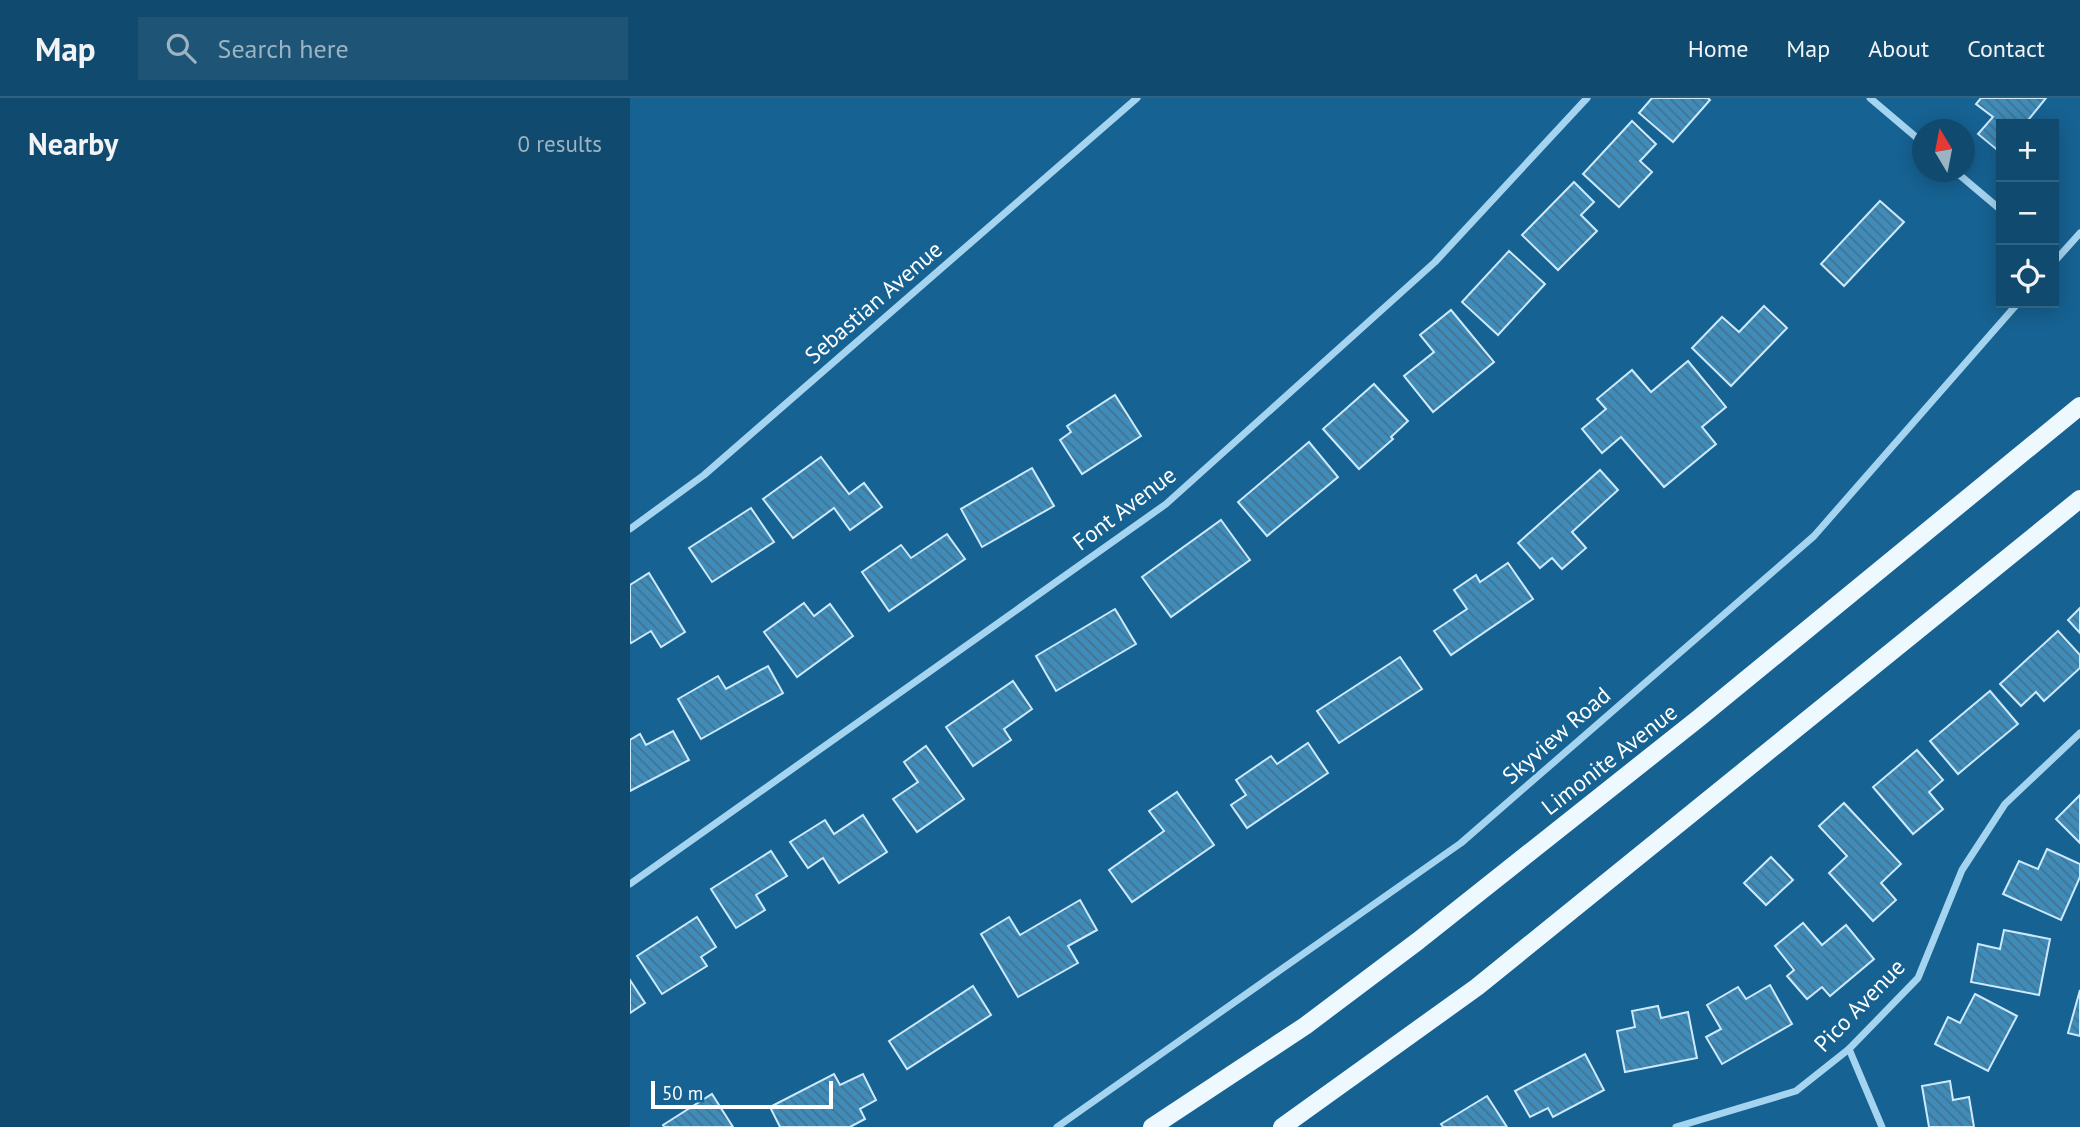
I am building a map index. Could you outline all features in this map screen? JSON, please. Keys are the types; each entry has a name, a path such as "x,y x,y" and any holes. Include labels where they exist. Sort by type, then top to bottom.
{"main road":[{"name":"Limonite Avenue","path":"1152,1127 1305,1026 1418,941 1699,718 2080,406"},
{"path":"1282,1127 1477,987 2080,499"}],"street":[{"name":"Sebastian Avenue","path":"630,529 704,475 1137,98"},
{"name":"Font Avenue","path":"630,884 1166,504 1436,262 1587,98"},
{"path":"1870,98 1912,134"},
{"path":"1968,182 1996,206"},
{"path":"2059,254 2080,233"},
{"name":"Skyview Road","path":"1058,1127 1461,844 1814,536 2014,308"},
{"name":"Pico Avenue","path":"1676,1127 1797,1091 1849,1049 1918,978 1962,870 2005,804 2080,733"},
{"path":"1849,1049 1882,1127"}],"building":[{"path":"1652,98 1710,100 1673,142 1639,113"},
{"path":"1981,98 2046,98 2029,119 1996,119 1996,149 1978,134 1993,117 1976,104"},
{"path":"1632,121 1656,144 1640,161 1652,172 1619,207 1583,174"},
{"path":"1574,182 1594,202 1581,215 1597,231 1558,270 1522,235"},
{"path":"1880,201 1904,222 1844,286 1821,264"},
{"path":"1509,251 1545,284 1498,335 1462,302"},
{"path":"1764,306 1787,328 1731,386 1692,348 1722,317 1739,332"},
{"path":"1451,310 1494,362 1433,412 1404,376 1434,352 1420,335"},
{"path":"1688,361 1726,407 1702,427 1716,444 1664,487 1621,437 1602,453 1582,429 1606,409 1597,399 1632,370 1651,392"},
{"path":"1374,384 1408,421 1391,437 1393,439 1359,469 1323,429"},
{"path":"1115,395 1141,436 1082,474 1060,440 1071,432 1067,426"},
{"path":"1309,442 1338,477 1267,536 1238,502"},
{"path":"821,457 849,494 864,483 882,507 850,530 834,508 793,538 763,499"},
{"path":"1032,468 1054,506 982,547 961,509"},
{"path":"1600,470 1618,490 1572,532 1586,548 1562,569 1552,558 1540,568 1518,543"},
{"path":"751,508 774,542 712,582 689,548"},
{"path":"1221,520 1250,560 1171,617 1142,577"},
{"path":"947,534 965,559 889,611 862,572 901,545 911,558"},
{"path":"1508,563 1533,599 1451,655 1434,631 1467,609 1454,590 1476,575 1480,582"},
{"path":"649,573 685,632 661,647 651,631 631,643 630,641 630,585"},
{"path":"804,603 814,616 830,604 853,636 797,677 764,632"},
{"path":"2080,608 2080,633 2068,620"},
{"path":"1115,609 1136,644 1056,691 1036,656"},
{"path":"2058,631 2080,655 2080,668 2044,701 2036,692 2021,706 2000,684"},
{"path":"1400,657 1422,689 1339,743 1317,711"},
{"path":"768,666 783,693 701,739 678,699 718,676 726,689"},
{"path":"1013,681 1032,709 1004,729 1011,740 973,766 946,727"},
{"path":"1990,691 2018,724 1958,774 1930,741"},
{"path":"673,731 689,760 630,791 630,740 640,734 646,745"},
{"path":"1308,743 1328,773 1247,828 1231,805 1246,795 1236,780 1271,756 1277,764"},
{"path":"926,746 964,799 917,832 893,799 918,782 904,762"},
{"path":"1917,750 1943,780 1929,792 1943,809 1913,834 1873,787"},
{"path":"1177,792 1214,845 1132,902 1109,870 1164,831 1149,811"},
{"path":"2080,795 2080,843 2056,819"},
{"path":"1844,803 1901,864 1881,883 1896,900 1873,921 1829,873 1847,856 1819,826"},
{"path":"863,815 887,852 839,883 823,858 808,868 790,842 825,820 834,834"},
{"path":"2047,849 2080,864 2080,877 2061,920 2003,894 2019,861 2038,869"},
{"path":"771,851 787,876 756,895 765,910 736,928 711,889"},
{"path":"1771,857 1793,880 1766,905 1744,883"},
{"path":"1080,900 1097,930 1068,946 1078,963 1018,997 981,934 1009,917 1020,935"},
{"path":"697,917 716,947 701,957 707,966 662,994 637,956"},
{"path":"1803,923 1822,945 1846,925 1874,959 1830,996 1822,987 1807,999 1787,976 1794,970 1775,946"},
{"path":"2004,930 2050,939 2039,995 1971,982 1978,944 2000,949"},
{"path":"630,980 645,1003 630,1013"},
{"path":"1770,985 1792,1024 1722,1064 1706,1037 1721,1029 1707,1005 1738,987 1746,999"},
{"path":"973,986 991,1015 907,1069 889,1041"},
{"path":"2080,990 2080,1036 2068,1033"},
{"path":"1975,994 2017,1016 1988,1071 1935,1044 1948,1017 1960,1023"},
{"path":"1658,1006 1661,1018 1688,1012 1697,1058 1625,1072 1617,1031 1635,1027 1632,1011"},
{"path":"1585,1054 1604,1090 1553,1117 1548,1108 1530,1117 1515,1091"},
{"path":"834,1074 840,1085 863,1074 876,1100 860,1109 865,1119 850,1127 780,1127 770,1107"},
{"path":"1950,1081 1953,1100 1969,1097 1974,1127 1929,1127 1922,1086"},
{"path":"712,1094 733,1127 664,1127 663,1125"},
{"path":"1487,1096 1507,1127 1443,1127 1441,1124"}]}
